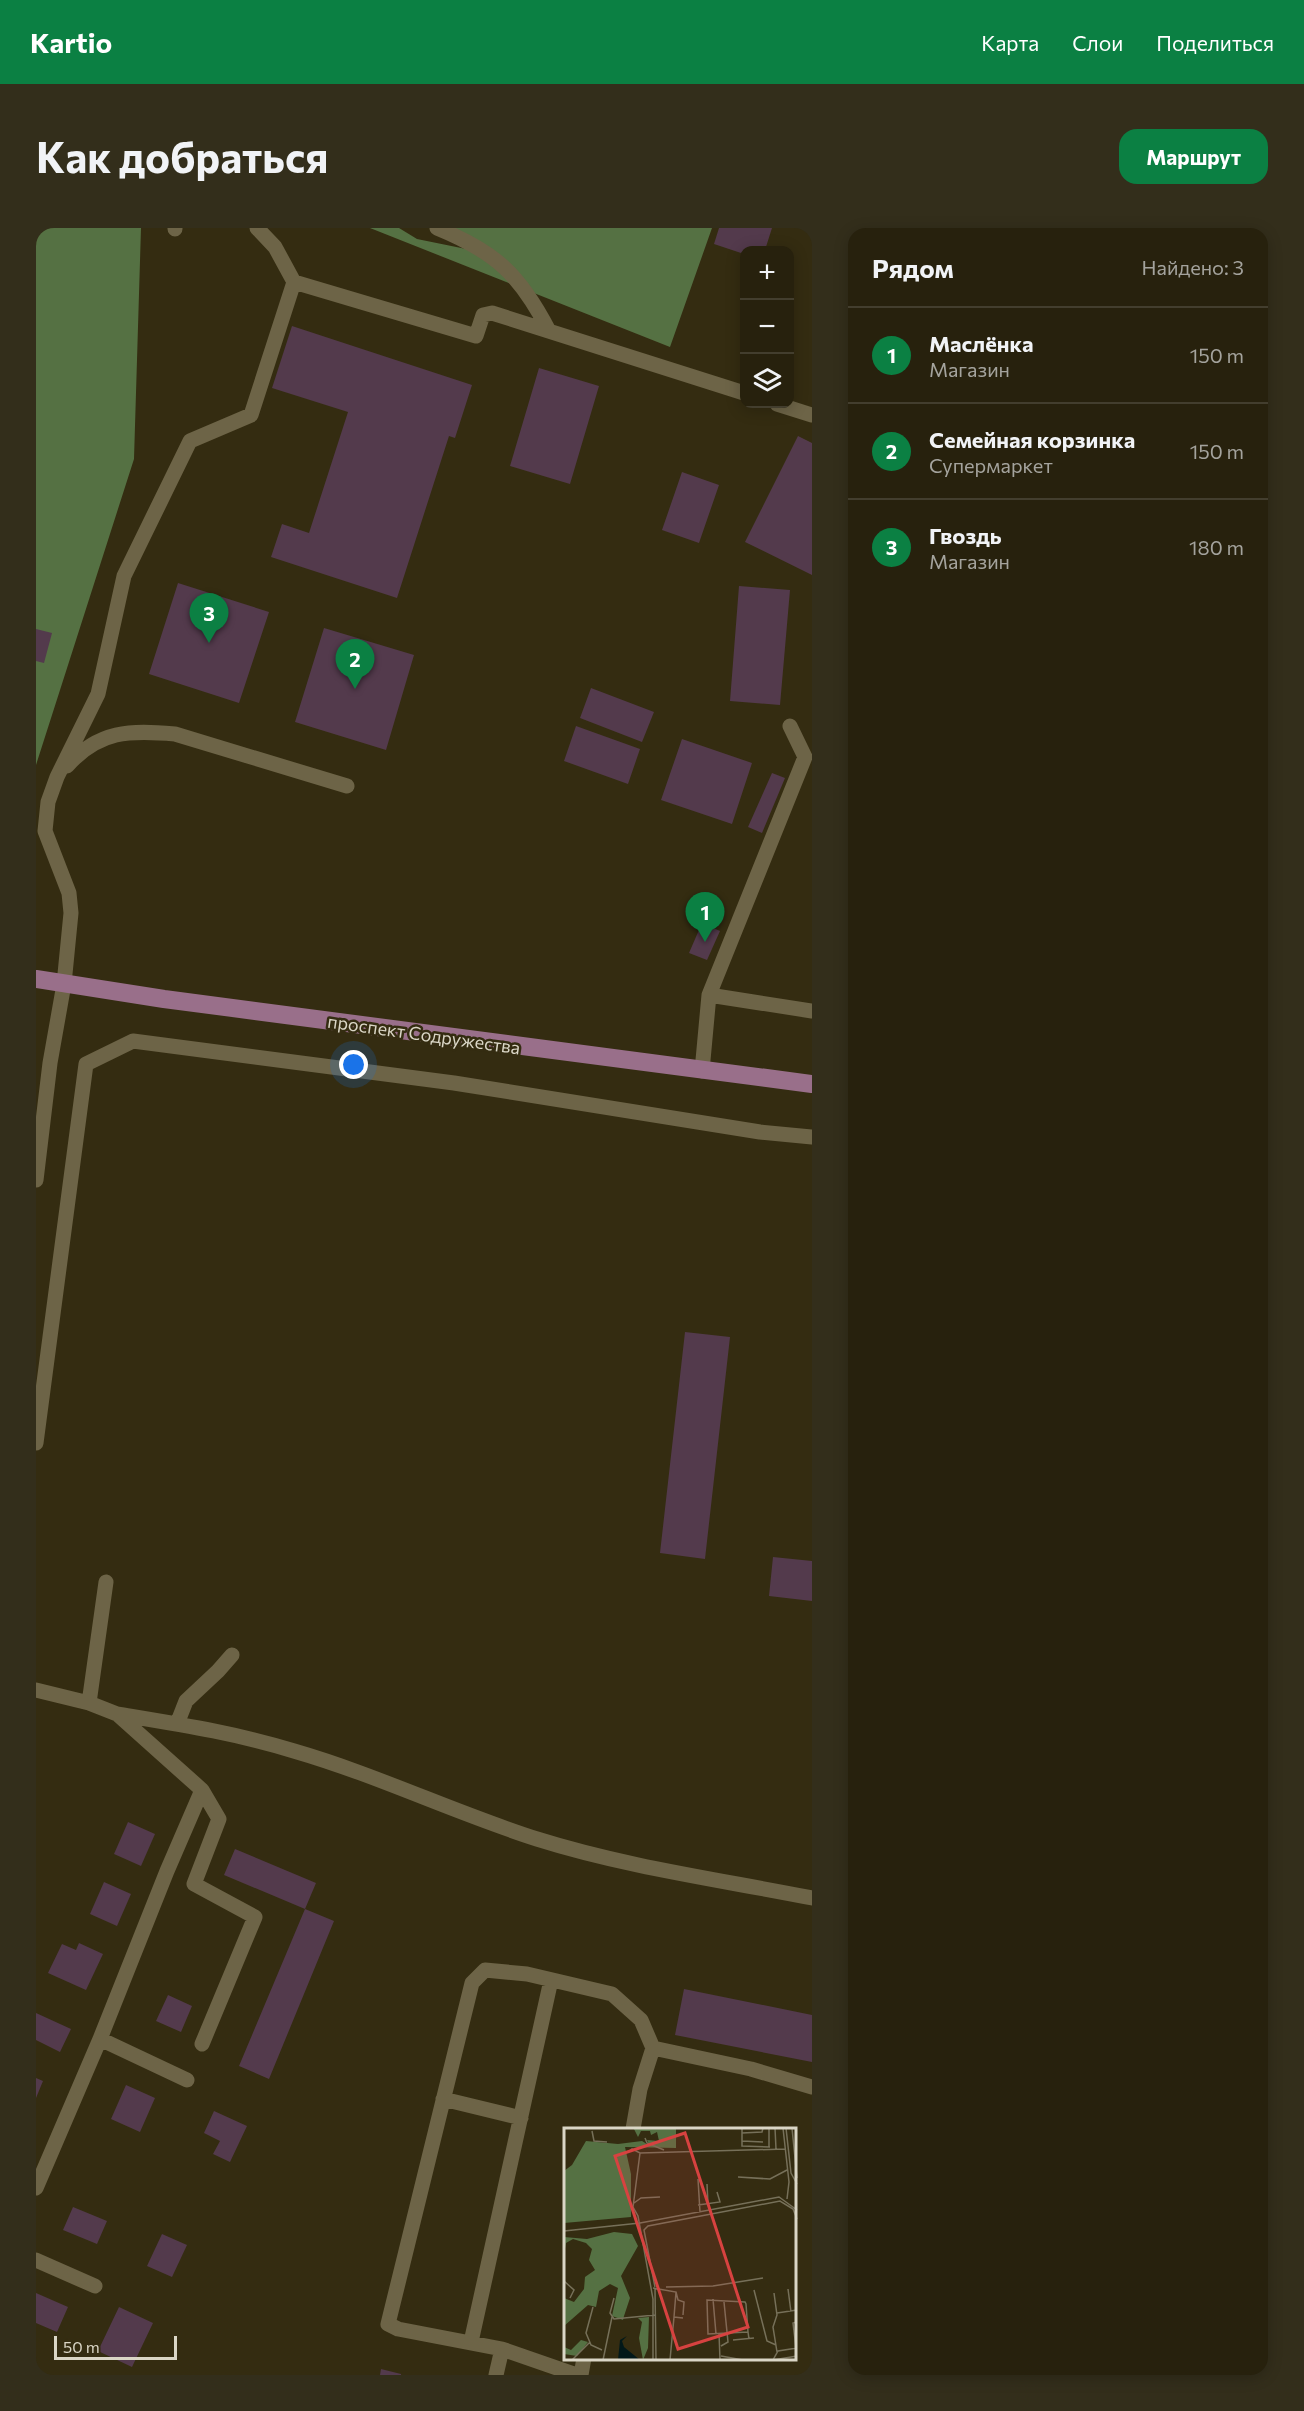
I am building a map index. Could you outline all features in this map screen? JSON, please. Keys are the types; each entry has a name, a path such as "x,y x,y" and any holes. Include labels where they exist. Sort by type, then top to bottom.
{"main road":[{"name":"проспект Содружества","path":"36,979 702,1071 812,1084"}],"street":[{"path":"257,228 275,247 294,282 476,336 483,315 492,313 740,392"},
{"path":"437,228 465,239 488,254 518,279 536,305 549,331"},
{"path":"36,1180 50,1063 64,984 70,902 45,831 48,802 57,777 98,694 124,576 190,441 250,415 294,282"},
{"path":"790,408 812,415"},
{"path":"702,1071 709,995 805,757 790,726"},
{"path":"57,777 78,754 96,741 117,733 154,732 175,734 347,786"},
{"path":"709,995 811,1009"},
{"path":"36,1443 86,1064 133,1041 454,1083 760,1132 812,1137"},
{"path":"89,1703 106,1582"},
{"path":"177,1724 186,1701 232,1655"},
{"path":"36,1690 89,1703 117,1714 234,1734 296,1751 488,1822 560,1845 594,1854 812,1898"},
{"path":"117,1714 202,1790 219,1819 194,1884 255,1917 202,2044"},
{"path":"36,2188 202,1790"},
{"path":"583,2360 579,2375 502,2349 398,2329 388,2324 472,1983 485,1970 527,1974 612,1994 641,2020 653,2048 640,2089 633,2128"},
{"path":"471,2343 551,1980"},
{"path":"100,2039 188,2080"},
{"path":"653,2048 751,2069 812,2087"},
{"path":"443,2099 521,2118"},
{"path":"36,2260 95,2286"},
{"path":"496,2375 502,2349"}],"green space":[{"path":"36,228 141,228 134,459 36,765"},
{"path":"370,228 399,228 417,239 471,250 437,228 712,228 670,347"}],"building":[{"path":"719,228 772,228 766,246 740,246 740,253 714,244"},
{"path":"292,326 472,385 455,438 449,436 397,598 271,557 282,524 309,533 348,412 272,388"},
{"path":"539,368 599,386 570,484 510,466"},
{"path":"798,436 812,443 812,575 745,542"},
{"path":"682,472 719,485 699,543 662,530"},
{"path":"178,583 269,612 239,703 149,674"},
{"path":"739,586 790,590 780,705 730,701"},
{"path":"324,628 414,655 386,750 295,722"},
{"path":"36,629 52,633 44,663 36,661"},
{"path":"591,688 654,712 642,742 580,718"},
{"path":"576,726 640,749 628,784 564,761"},
{"path":"682,739 752,763 732,824 661,800"},
{"path":"772,773 785,778 762,833 748,827"},
{"path":"702,923 720,931 707,960 689,953"},
{"path":"685,1332 730,1337 705,1559 660,1553"},
{"path":"773,1557 812,1561 812,1601 769,1596"},
{"path":"128,1822 155,1834 141,1866 114,1854"},
{"path":"235,1849 316,1883 305,1909 224,1875"},
{"path":"104,1882 131,1894 117,1926 90,1914"},
{"path":"305,1909 334,1921 269,2079 239,2066"},
{"path":"79,1943 103,1954 86,1990 48,1973 62,1944 76,1950"},
{"path":"684,1989 812,2015 812,2062 675,2035"},
{"path":"168,1995 192,2006 181,2032 156,2021"},
{"path":"36,2013 71,2029 60,2052 36,2040"},
{"path":"36,2078 43,2081 36,2098"},
{"path":"126,2085 155,2098 140,2132 111,2119"},
{"path":"214,2111 247,2126 230,2162 213,2154 220,2141 204,2133"},
{"path":"73,2207 107,2221 97,2244 63,2230"},
{"path":"162,2234 187,2245 172,2277 147,2266"},
{"path":"36,2293 68,2307 57,2332 36,2323"},
{"path":"119,2307 153,2323 132,2367 98,2351"},
{"path":"381,2369 401,2374 401,2375 380,2375"}],"place":[{"name":"Гвоздь","path":"209,643"},
{"name":"Семейная корзинка","path":"355,689"},
{"name":"Маслёнка","path":"705,942"}]}
